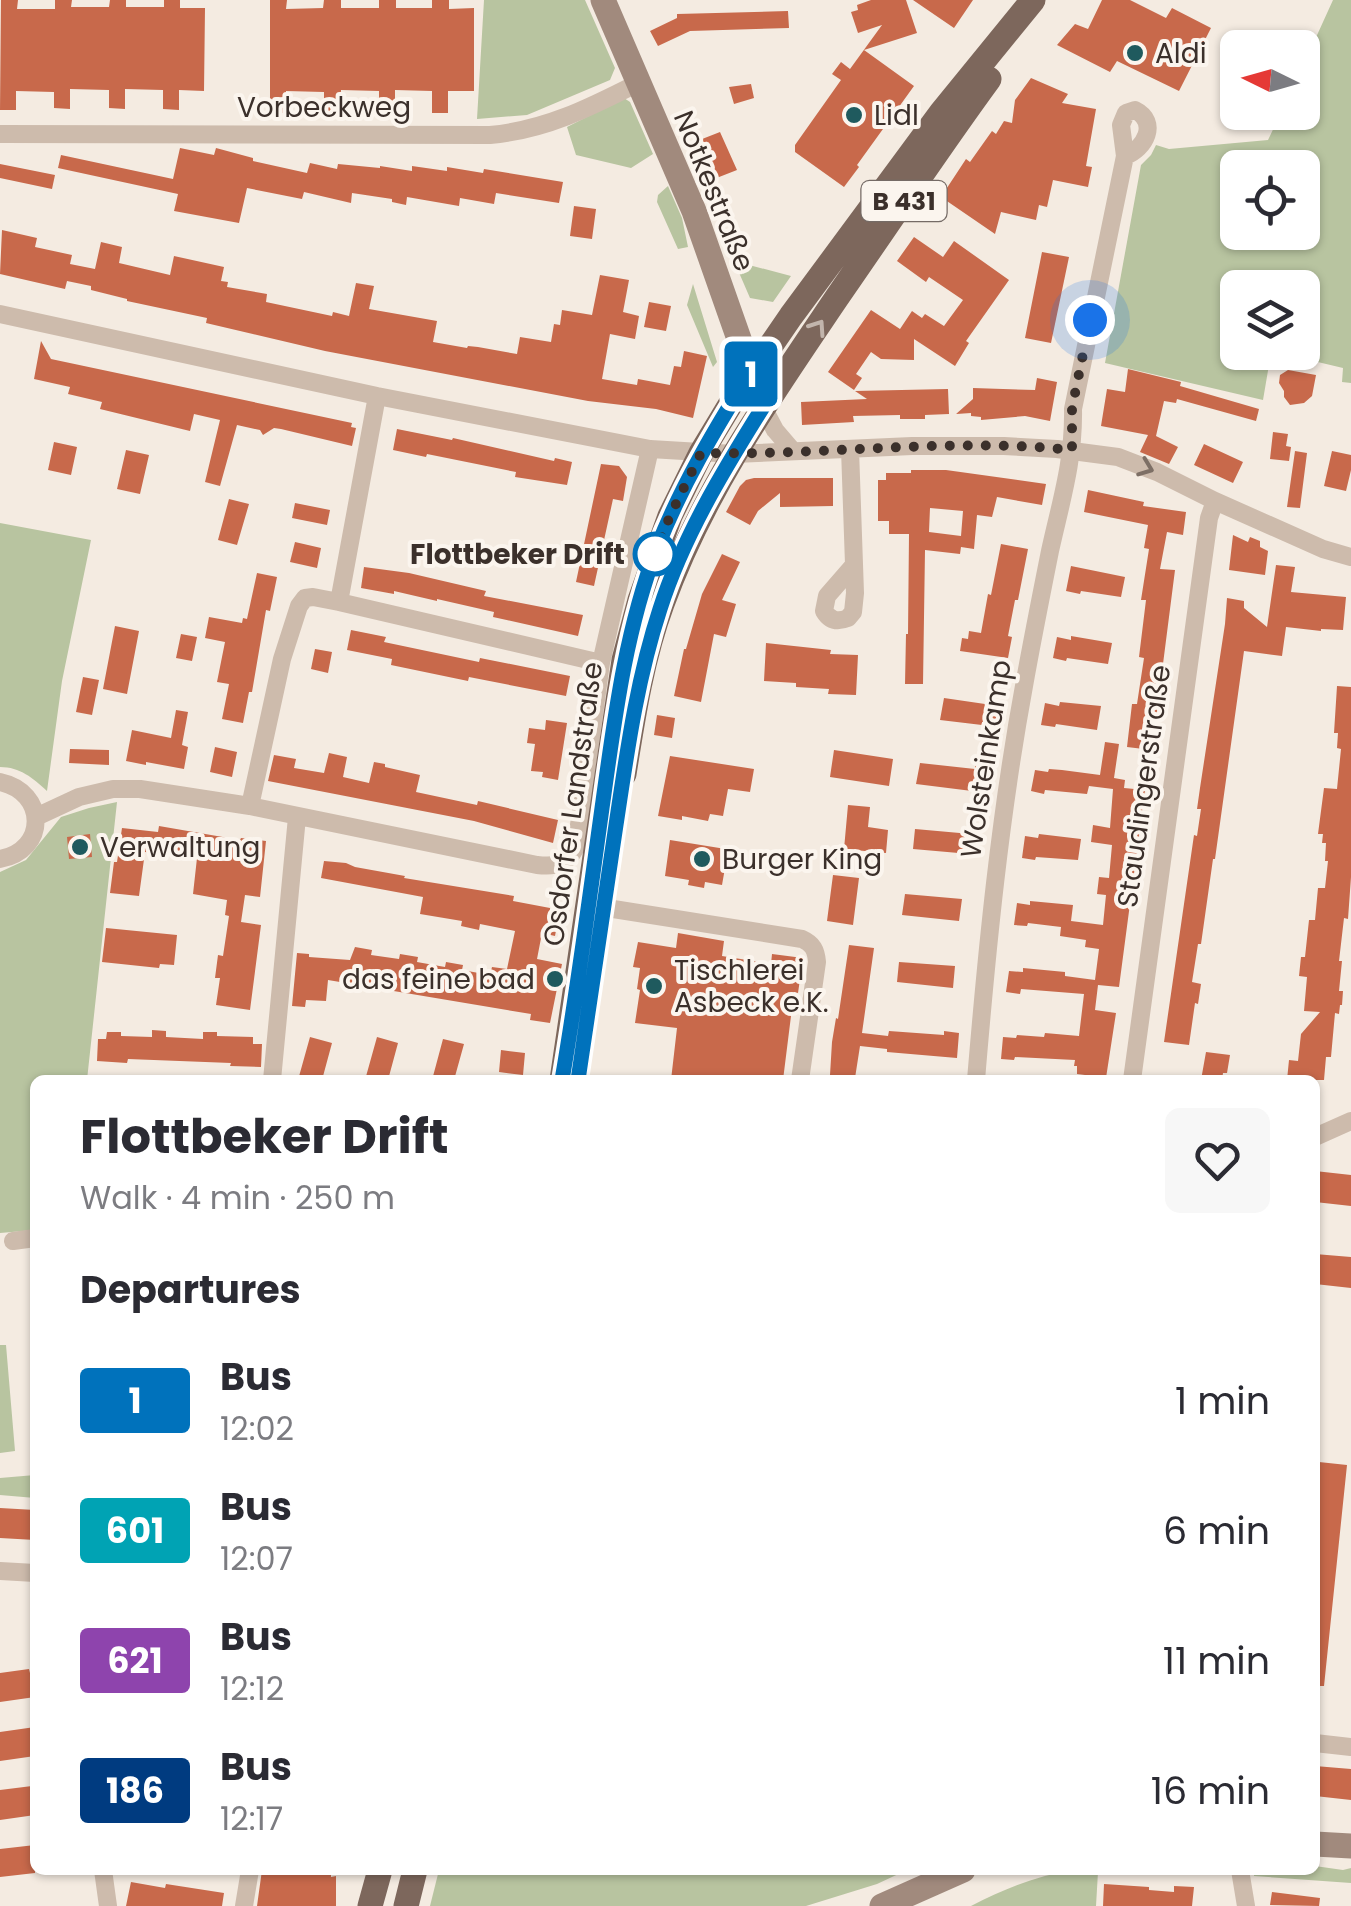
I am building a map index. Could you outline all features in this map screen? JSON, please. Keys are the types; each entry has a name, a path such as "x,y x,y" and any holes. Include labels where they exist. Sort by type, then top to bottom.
{"main road":[{"name":"Osdorfer Landstraße","path":"579,1075 624,660 656,550 701,453 750,373 940,113 1033,0"},
{"name":"Osdorfer Landstraße","path":"563,1075 646,658 660,608 684,549 763,407 967,108 1051,0"},
{"path":"370,1906 379,1875"},
{"path":"406,1906 414,1875"}],"street":[{"name":"Notkestraße","path":"607,1 638,84 694,211 763,407"},
{"name":"Vorbeckweg","path":"0,134 490,135 548,125 638,84"},
{"name":"Wolsteinkamp","path":"976,1075 986,960 1023,690 1070,469 1072,408 1125,156"},
{"path":"0,314 377,396 650,449 734,454 972,446 1072,450 1118,458 1157,472 1323,549 1351,557"},
{"path":"339,602 377,396"},
{"path":"763,407 793,452"},
{"name":"Osdorfer Landstraße","path":"296,816 537,865 563,864 572,856 601,663 650,449"},
{"path":"850,449 854,565"},
{"name":"Staudingerstraße","path":"1133,1075 1209,518 1215,501"},
{"path":"250,806 282,659 304,598 339,602 601,663"},
{"path":"0,782 25,794 36,817 30,841 22,850 0,859"},
{"path":"36,817 79,797 113,789 140,789 296,816 272,1075"},
{"path":"596,906 802,938 811,943 817,962 801,1075"},
{"path":"1320,1136 1351,1121"},
{"path":"12,1241 30,1239"},
{"path":"0,1572 30,1573"},
{"path":"1320,1744 1351,1747"},
{"path":"1320,1844 1351,1846"},
{"path":"104,1875 108,1906"},
{"path":"244,1906 249,1875"},
{"path":"894,1903 953,1875"},
{"path":"1241,1875 1246,1906"}],"green space":[{"path":"484,0 585,0 615,68 610,80 527,115 477,119"},
{"path":"1333,0 1351,0 1351,383 1342,382 1343,368 1320,363 1320,270 1220,270 1220,370 1268,370 1263,400 1105,363 1141,165 1156,145 1169,149 1268,140 1273,130 1320,130 1319,30"},
{"path":"624,98 630,102 653,154 631,168 576,155 567,127"},
{"path":"668,186 682,218 688,247 678,249 657,202 658,195"},
{"path":"734,261 791,276 773,302 750,298"},
{"path":"693,284 717,362 713,367 687,305"},
{"path":"0,523 91,540 62,681 47,791 20,771 0,767"},
{"path":"117,802 88,1075 30,1075 30,1230 0,1233 0,872 26,860 61,817"},
{"path":"0,1345 6,1345 15,1451 0,1453"},
{"path":"30,1475 30,1498 0,1495 0,1478"},
{"path":"1320,1867 1351,1868 1351,1883 1254,1876 1320,1875"},
{"path":"438,1875 896,1875 806,1906 430,1906"},
{"path":"1048,1875 1098,1875 1096,1906 971,1906"}],"building":[{"path":"1,0 18,0 17,9 55,9 55,0 72,0 71,7 109,7 110,0 126,0 126,7 164,7 164,0 180,0 180,8 205,8 204,91 179,90 179,110 163,109 163,90 125,89 125,109 109,108 109,90 70,89 70,109 54,108 54,92 16,91 16,110 0,110"},
{"path":"270,0 287,0 286,9 323,8 324,0 341,0 341,8 379,8 379,0 396,0 396,8 432,8 432,0 449,0 449,9 474,8 474,91 448,91 448,113 432,113 432,91 395,90 395,112 379,112 379,91 341,90 340,112 324,112 324,92 286,91 286,113 270,113"},
{"name":"Lidl","path":"871,0 906,0 917,33 864,50 914,86 844,187 795,152 795,145 841,80 832,74 841,62 850,69 882,25 858,33 851,12"},
{"path":"913,0 973,0 954,28"},
{"name":"Aldi","path":"1102,0 1130,0 1166,18 1172,8 1211,28 1179,91 1117,61 1110,72 1057,45 1075,24 1088,29"},
{"path":"788,11 789,28 690,31 658,46 650,31 677,18 677,14"},
{"path":"1031,78 1068,94 1062,103 1096,109 1086,166 1092,167 1088,187 1053,180 1047,207 1039,205 1036,220 1001,212 995,234 941,197 966,159 970,162 992,131 996,134 1004,121 1012,123 1015,100"},
{"path":"751,84 754,98 734,104 729,87"},
{"path":"720,132 737,170 714,179 697,141"},
{"path":"180,148 214,155 216,148 307,173 310,163 337,169 338,164 412,171 412,166 447,171 447,167 563,182 559,203 496,193 494,204 460,198 459,206 407,197 406,205 352,193 351,203 304,192 302,199 247,188 239,223 174,211 178,194 58,168 61,155 173,179"},
{"path":"0,164 55,175 52,189 0,178"},
{"path":"574,206 596,209 592,239 570,236"},
{"path":"2,230 37,238 35,247 72,255 70,264 95,269 101,242 122,247 119,263 170,275 174,256 224,267 221,281 228,282 227,287 267,294 266,302 332,316 333,312 349,316 356,283 374,286 369,309 437,321 433,342 517,354 520,337 551,342 554,324 560,325 562,310 592,315 600,275 629,280 623,312 639,316 635,339 610,334 602,379 637,385 638,379 670,385 674,366 681,367 684,351 707,356 693,418 588,401 325,351 206,323 207,318 127,301 91,290 91,286 67,281 65,289 0,274"},
{"path":"914,237 943,257 954,241 1009,280 966,341 969,343 955,366 914,339 914,360 881,359 871,352 856,374 862,378 854,390 828,372 871,310 900,329 912,311 944,326 963,300 929,277 926,282 897,261"},
{"path":"1042,252 1069,257 1051,343 1025,338"},
{"path":"649,302 671,306 666,331 644,327"},
{"path":"41,341 51,359 352,423 351,427 356,428 352,446 274,428 263,435 260,430 237,425 220,486 205,482 220,420 194,414 190,431 100,409 102,402 68,394 70,387 34,379"},
{"path":"1128,369 1181,382 1180,386 1259,409 1256,421 1177,399 1176,403 1164,401 1156,436 1178,447 1169,464 1140,452 1148,435 1101,426 1107,389 1125,392"},
{"path":"1288,370 1316,375 1312,396 1304,403 1290,405 1279,383 1280,375"},
{"path":"1037,378 1057,382 1050,421 1025,416 981,420 971,413 956,414 973,399 973,388 1035,390"},
{"path":"948,389 949,414 925,415 925,419 853,416 854,422 802,425 801,402 867,399 855,391"},
{"path":"397,429 572,462 567,485 393,450"},
{"path":"1273,432 1288,434 1289,461 1270,459"},
{"path":"54,442 77,447 71,475 48,470"},
{"path":"1204,444 1243,462 1233,483 1194,465"},
{"path":"126,450 149,455 140,494 117,489"},
{"path":"1295,451 1307,453 1300,508 1287,507"},
{"path":"1332,451 1351,455 1346,491 1324,486"},
{"path":"601,464 619,466 627,477 623,501 613,499 594,586 576,582"},
{"path":"946,470 1046,484 1042,505 997,497 992,517 977,515 974,549 961,547 960,554 925,550 923,684 905,684 909,534 889,534 889,521 878,521 878,480 886,480 886,473","holes":["930,508 963,511 961,536 929,532"]},
{"path":"754,478 833,478 833,506 780,507 780,493 758,511 750,525 726,512 740,486"},
{"path":"1088,490 1144,502 1143,506 1186,512 1183,535 1167,532 1160,569 1175,570 1152,750 1127,747 1132,704 1137,704 1144,658 1139,657 1146,600 1141,600 1149,549 1144,548 1148,525 1084,512"},
{"path":"229,499 249,504 237,545 218,540"},
{"path":"295,503 330,510 327,525 292,518"},
{"path":"1233,535 1248,542 1250,537 1260,541 1260,547 1268,551 1265,575 1229,570"},
{"path":"295,542 321,548 317,568 290,562"},
{"path":"1001,544 1028,549 1008,636 1012,637 1008,658 960,651 962,638 968,639 969,631 981,633"},
{"path":"722,554 740,562 722,600 736,604 726,637 714,634 701,702 674,696 702,594"},
{"path":"1276,565 1295,567 1291,592 1346,597 1343,630 1286,627 1282,656 1244,651 1215,859 1192,982 1201,984 1198,1004 1195,1003 1189,1045 1164,1042 1201,809 1197,809 1227,598 1244,601 1244,608 1267,627"},
{"path":"1071,566 1125,577 1121,597 1066,591"},
{"path":"364,567 409,573 486,591 484,596 583,615 578,636 493,617 494,612 437,599 361,588"},
{"path":"257,573 277,577 270,611 266,610 243,723 222,719 229,684 217,682 225,642 205,638 209,617 242,623 243,618 247,619"},
{"path":"115,626 139,631 127,694 103,689"},
{"path":"351,630 386,637 384,642 479,662 480,658 570,676 566,696 391,665 392,659 347,650"},
{"path":"181,634 197,637 192,661 176,658"},
{"path":"1071,636 1112,643 1108,664 1053,658 1057,637 1071,640"},
{"path":"766,643 858,655 856,695 828,694 829,689 764,681"},
{"path":"315,649 332,652 328,673 311,669"},
{"path":"83,677 99,680 92,715 76,712"},
{"path":"1337,686 1351,687 1351,877 1339,961 1342,1005 1339,1014 1335,1013 1331,1057 1326,1057 1324,1080 1320,1080 1320,1075 1288,1075 1289,1060 1298,1061 1301,1034 1320,1012 1304,1011 1307,977 1299,976 1309,920 1315,920 1318,888 1325,888 1326,843 1322,843 1323,834 1318,834 1324,788 1337,789 1341,749 1337,748 1338,733 1334,733"},
{"path":"944,698 1000,703 997,724 940,720"},
{"path":"1060,702 1101,706 1097,730 1041,725 1045,703 1059,706"},
{"path":"176,710 188,712 182,745 188,747 184,769 126,761 132,730 171,738"},
{"path":"657,715 675,718 672,738 654,735"},
{"path":"546,720 567,723 558,780 531,771 535,744 527,743 529,728 545,730"},
{"path":"1105,742 1119,744 1114,778 1125,780 1124,788 1145,790 1119,987 1098,985 1095,1010 1116,1013 1106,1075 1077,1074 1075,1060 1001,1059 1003,1037 1044,1037 1045,1033 1079,1036 1084,994 1021,989 1020,994 1006,992 1009,971 1023,972 1023,968 1095,980 1099,949 1085,947 1086,940 1060,936 1061,927 1014,925 1017,903 1030,905 1030,901 1073,905 1071,921 1103,925 1106,895 1097,894 1099,877 1109,878 1112,845 1091,842 1093,825 1110,828 1113,789 1089,786 1087,794 1031,791 1035,770 1100,775"},
{"path":"215,747 237,752 232,777 210,772"},
{"path":"70,749 109,750 109,765 69,763"},
{"path":"834,750 893,759 889,786 830,777"},
{"path":"329,753 347,757 343,777 369,783 374,762 385,764 420,775 416,792 477,805 478,801 558,820 553,843 474,821 268,781 274,755 296,759 294,768 324,773"},
{"path":"670,756 754,769 750,792 728,789 723,816 710,814 708,821 658,816"},
{"path":"920,763 990,769 987,789 972,787 972,791 916,784"},
{"path":"848,805 870,807 868,827 888,830 886,853 844,849"},
{"path":"159,826 266,841 260,897 245,895 241,922 261,925 250,1010 216,1005 220,978 215,978 218,955 223,956 229,916 225,915 227,900 193,894 197,858 145,852 139,896 110,893 122,828 158,832"},
{"path":"915,829 971,834 970,854 913,849"},
{"name":"Verwaltung","path":"90,834 92,857 69,859 67,837"},
{"path":"1039,834 1081,839 1078,860 1022,858 1025,836 1038,838"},
{"name":"Burger King","path":"670,840 738,851 735,870 725,868 722,885 705,882 704,888 688,885 689,880 665,876"},
{"path":"324,861 514,896 513,901 550,908 550,912 559,914 555,936 542,933 537,959 562,964 550,1023 530,1020 531,1014 328,980 326,1001 306,1000 305,1007 292,1006 297,953 350,960 355,947 372,950 371,955 418,957 417,962 445,967 446,962 463,965 462,970 490,975 492,967 507,969 515,931 480,924 479,930 461,926 462,921 420,914 423,897 321,878"},
{"path":"833,875 859,878 853,925 827,921"},
{"path":"905,894 962,899 959,921 902,915"},
{"path":"106,928 177,935 174,965 160,964 159,968 102,962"},
{"path":"678,933 724,941 722,956 771,964 772,954 803,958 798,993 794,992 784,1075 672,1075 677,1028 635,1023 640,968 633,967 638,942 676,948"},
{"path":"849,945 874,948 862,1033 959,1033 957,1058 860,1046 855,1075 830,1075"},
{"path":"899,962 955,966 953,988 897,982"},
{"path":"152,1030 166,1031 166,1037 203,1039 203,1032 217,1032 217,1036 253,1037 253,1044 262,1044 261,1067 128,1059 127,1063 97,1061 98,1039 106,1039 107,1032 152,1037"},
{"path":"310,1037 332,1043 323,1075 299,1075"},
{"path":"377,1037 398,1043 389,1075 366,1075"},
{"path":"443,1039 464,1044 455,1075 433,1075"},
{"path":"501,1050 525,1053 523,1075 499,1072"},
{"path":"1206,1052 1230,1055 1227,1073 1202,1075"},
{"path":"1320,1172 1351,1175 1351,1206 1320,1203"},
{"path":"1320,1254 1351,1257 1351,1288 1320,1285"},
{"path":"1320,1462 1347,1465 1324,1686 1320,1686"},
{"path":"0,1508 30,1510 30,1540 0,1538"},
{"path":"29,1669 30,1698 0,1702 0,1673"},
{"path":"30,1728 30,1757 0,1761 0,1732"},
{"path":"1320,1766 1351,1769 1351,1800 1320,1797"},
{"path":"30,1786 30,1816 0,1820 0,1790"},
{"path":"30,1846 30,1874 0,1877 0,1849"},
{"path":"261,1875 336,1876 336,1906 257,1906"},
{"path":"131,1882 224,1893 222,1906 126,1906"},
{"path":"1104,1884 1174,1892 1174,1886 1194,1887 1192,1906 1103,1906"},
{"path":"1272,1892 1320,1898 1319,1906 1270,1905"}],"bus line":[{"name":"1","path":"563,1075 624,660 640,600 656,550 685,484 750,373 763,407 707,501 684,549 660,608 646,658 630,730 579,1075"}],"place":[{"name":"Aldi","path":"1135,53"},
{"name":"Lidl","path":"854,115"},
{"name":"Flottbeker Drift","path":"655,554"},
{"name":"Verwaltung","path":"80,847"},
{"name":"Burger King","path":"702,859"},
{"name":"das feine bad","path":"555,979"},
{"name":"Tischlerei Asbeck e.K.","path":"654,986"}],"route":[{"path":"655,554 701,453 912,446 1072,450 1072,408 1090,320"}]}
